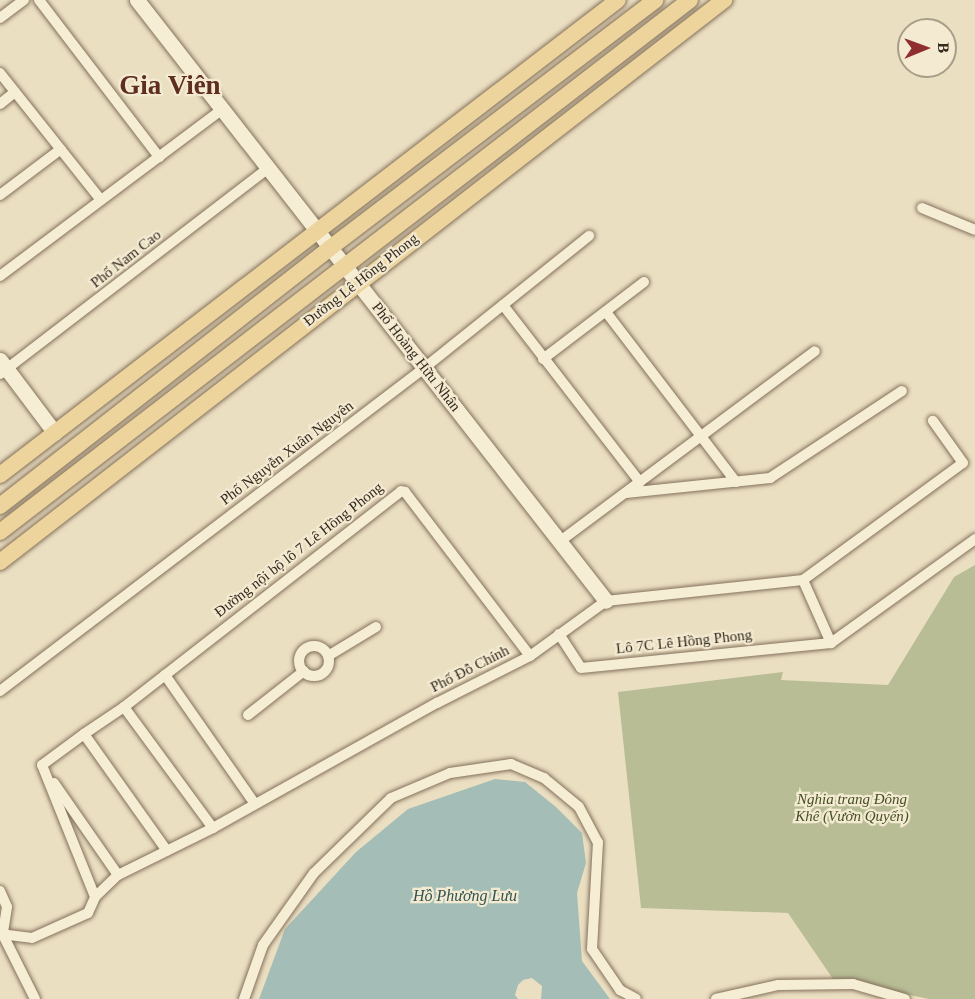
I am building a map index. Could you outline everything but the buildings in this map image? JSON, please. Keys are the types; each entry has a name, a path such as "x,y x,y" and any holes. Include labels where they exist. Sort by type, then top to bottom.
{"main road":[{"path":"0,475 618,0"},
{"path":"0,506 330,248 655,0"},
{"name":"Đường Lê Hồng Phong","path":"0,532 690,0"},
{"name":"Đường Lê Hồng Phong","path":"0,562 724,0"}],"street":[{"path":"0,18 24,0"},
{"path":"39,0 159,157"},
{"name":"Phố Hoàng Hữu Nhân","path":"137,0 224,108 316,231 358,282 423,369 495,456 606,601"},
{"path":"0,73 101,200"},
{"path":"0,104 15,92"},
{"path":"0,276 224,108"},
{"path":"0,195 61,149"},
{"name":"Phố Nam Cao","path":"2,368 270,167"},
{"path":"922,208 975,230"},
{"name":"Phố Nguyễn Xuân Nguyên","path":"0,691 423,369 589,236"},
{"path":"543,359 644,282"},
{"path":"503,305 640,482"},
{"path":"606,312 736,482"},
{"path":"559,542 815,351"},
{"path":"2,368 55,432"},
{"path":"626,493 770,478 902,391"},
{"path":"933,421 963,462 803,580 831,643 975,538"},
{"name":"Đường nội bộ lô 7 Lê Hồng Phong","path":"42,765 124,707 401,491 405,492 530,656"},
{"name":"Phố Đỗ Chính","path":"1,932 32,938 88,913 95,897 118,875 213,828 436,703 530,656 606,601 803,580"},
{"path":"328,656 376,627"},
{"name":"Lô 7C Lê Hồng Phong","path":"559,634 581,668 831,643"},
{"path":"309,647 322,648 328,656 328,665 322,673 313,675 304,671 300,658 309,647"},
{"path":"248,715 304,671"},
{"path":"165,675 255,804"},
{"path":"124,707 213,828"},
{"path":"84,734 167,851"},
{"path":"42,765 118,875"},
{"path":"42,765 95,897"},
{"path":"244,999 262,945 314,873 391,798 450,773 511,765 544,778 579,807 598,842 592,949 620,990 636,999"},
{"path":"0,891 7,907 1,932 35,999"},
{"path":"716,999 778,985 853,984 905,999"}],"green space":[{"name":"Nghia trang Đông Khê (Vườn Quyến)","path":"975,565 975,999 929,999 833,979 788,913 641,908 618,692 783,672 781,680 888,685 954,577"}],"water":[{"name":"Hồ Phương Lưu","path":"495,779 525,782 556,807 582,833 586,863 577,893 582,961 610,999 541,999 542,986 532,978 523,980 518,985 515,995 518,999 259,999 285,929 356,852 408,809"}],"district":[{"name":"Gia Viên","path":"170,86"}]}
